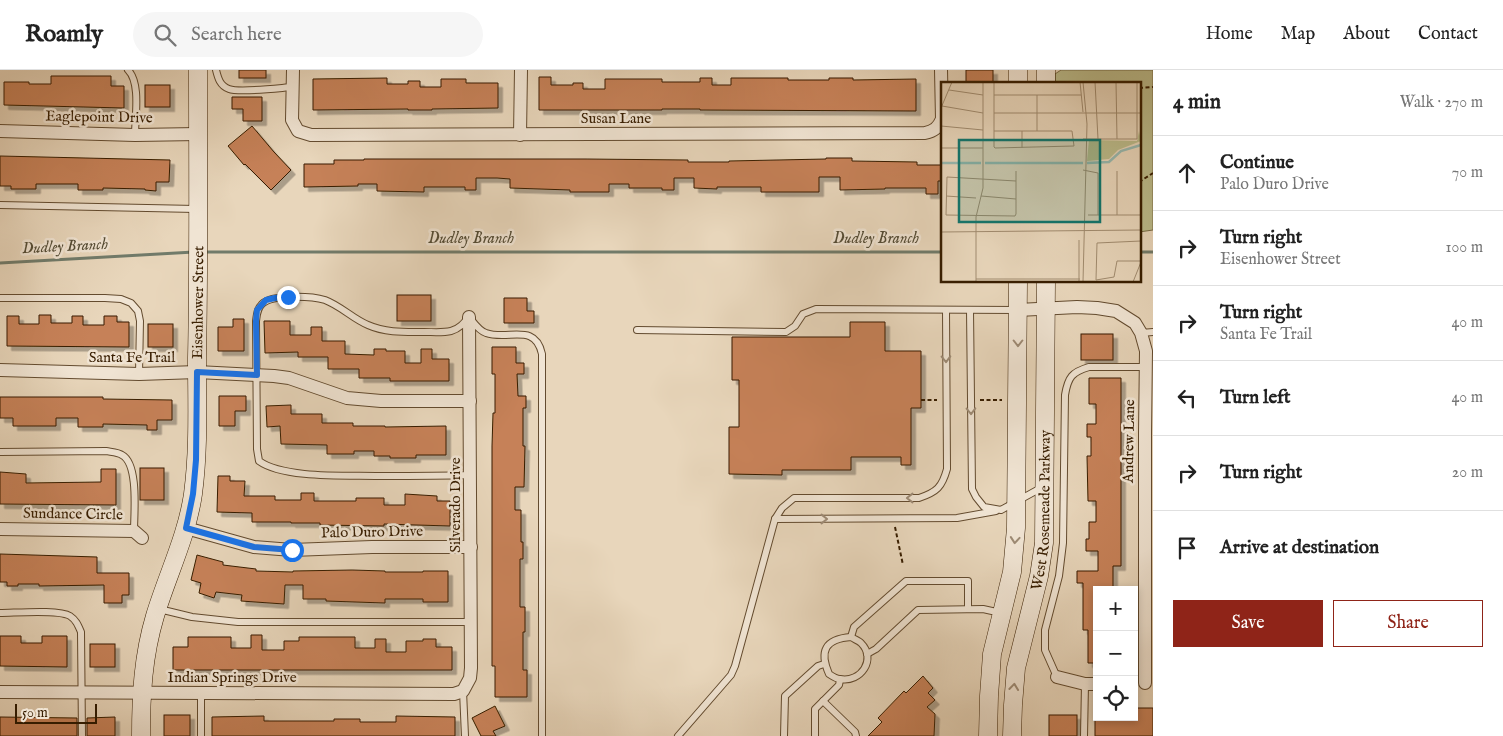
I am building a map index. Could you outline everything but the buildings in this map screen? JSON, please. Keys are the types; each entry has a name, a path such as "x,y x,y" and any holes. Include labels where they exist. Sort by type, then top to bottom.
{"main road":[{"name":"Eisenhower Street","path":"141,736 141,693 146,650 158,608 186,528 193,494 196,460 199,290 198,70"},
{"name":"West Rosemeade Parkway","path":"1012,736 1016,668 1039,576 1044,544 1046,294"},
{"name":"West Rosemeade Parkway","path":"988,736 992,654 1012,572 1016,528 1009,506 1018,295"}],"street":[{"name":"Susan Lane","path":"293,70 292,120 298,131 311,134 925,133 934,130 941,121"},
{"path":"520,135 521,70"},
{"name":"Eaglepoint Drive","path":"0,131 198,134"},
{"name":"Andrew Lane","path":"1018,295 1046,294 1097,308 1116,310 1147,332 1144,683"},
{"name":"Silverado Drive","path":"463,691 470,678 471,668 469,317"},
{"name":"Santa Fe Trail","path":"0,370 139,374 197,372 257,375 289,378 347,398 381,401 470,401"},
{"name":"Palo Duro Drive","path":"186,528 254,547 292,550 372,547 471,547"},
{"name":"Sundance Circle","path":"0,529 138,535"},
{"path":"1057,677 1091,684"},
{"name":"Indian Springs Drive","path":"0,692 454,694 463,691"}],"lane":[{"path":"128,70 133,74 136,85 135,134"},
{"path":"216,70 222,85 229,89 292,87"},
{"path":"0,205 198,215"},
{"path":"637,330 786,332 795,326 803,314 816,309 970,310 1018,295"},
{"path":"471,475 307,474 265,466 259,461 257,449 256,321 257,310 261,304 271,298 307,297 324,300 366,324 389,331 452,331 460,327 469,317 486,333 494,335 525,335 534,338 538,342 542,354 542,736"},
{"path":"0,298 105,298 131,303 138,311 140,321 139,374"},
{"path":"678,736 731,675 775,519 782,508 794,498 919,498 933,493 943,482 947,469 946,310"},
{"path":"970,310 972,489 984,507 1009,506"},
{"path":"1057,677 1045,650 1045,630 1059,576 1063,543 1065,395 1067,384 1071,375 1089,367 1146,367"},
{"path":"0,452 106,451 122,455 130,463 134,475 138,535"},
{"path":"775,519 957,518 1009,506 1044,487"},
{"path":"851,637 854,627 906,581 968,581 968,609"},
{"path":"158,608 192,617 238,622 471,622"},
{"path":"867,654 876,649 918,610 983,609 1002,614"},
{"path":"0,612 58,613 68,615 76,620 81,632 82,736"},
{"path":"851,637 861,643 867,654 866,665 861,674 852,679 840,680 829,674 824,664 824,652 830,642 839,638 851,637"},
{"path":"784,736 785,696 818,666 824,664"},
{"path":"814,736 815,709 838,685 840,680"},
{"path":"1084,736 1091,684"},
{"path":"463,691 465,736"},
{"path":"200,693 201,736"},
{"path":"823,701 855,732 856,736"}],"path":[{"path":"1140,88 1153,87"},
{"path":"1140,181 1153,173"}],"green space":[{"path":"1061,70 1153,70 1153,230 1140,232 1140,82 1055,82 1055,74"}],"waterway":[{"name":"Dudley Branch","path":"0,263 194,252"},
{"name":"Dudley Branch","path":"205,252 941,252"},
{"name":"Dudley Branch","path":"1140,252 1153,252"}],"route":[{"path":"288,297 266,300 257,310 257,375 197,372 196,460 193,494 186,528 254,547 292,550"}]}
